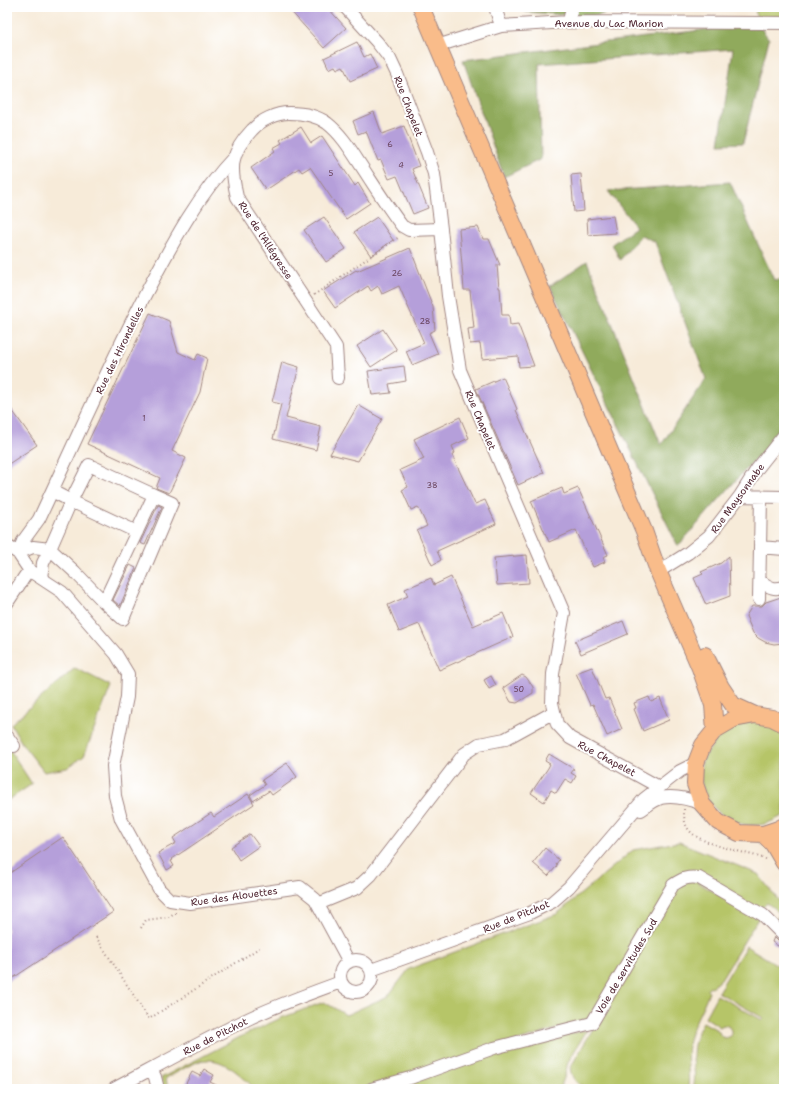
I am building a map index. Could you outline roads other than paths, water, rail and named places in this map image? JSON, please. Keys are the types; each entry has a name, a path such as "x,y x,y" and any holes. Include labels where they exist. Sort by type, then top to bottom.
{"main road":[{"path":"421,7 644,531 658,571 700,668 713,705 715,730"},
{"path":"644,531 664,568 680,605 721,687 733,706 755,715 781,719"},
{"path":"755,715 734,719 715,730 703,745 696,762 695,784 702,804 718,822 740,833 764,834 784,826"},
{"path":"764,834 773,844 778,865"}],"street":[{"name":"Rue Chapelet","path":"345,7 390,59 427,152 434,174 448,296 460,370 564,613 553,674 552,702 557,724 570,738 589,750 659,787"},
{"path":"495,7 501,26"},
{"path":"569,22 572,7"},
{"name":"Avenue du Lac Marion","path":"437,46 501,26 569,22 784,23"},
{"name":"Rue de l'Allégresse","path":"338,378 336,347 237,197 232,170 234,156 241,142 254,128 281,113 298,113 312,116 326,122 347,145 402,226 409,230 441,229"},
{"name":"Rue des Hirondelles","path":"18,553 23,541 39,519 129,326 174,240 203,195 234,156"},
{"name":"Rue Maysonnabe","path":"664,568 699,546 709,536 740,496 757,469 784,435"},
{"path":"7,546 18,553 33,547 50,549 123,619 172,503 89,465 71,501 50,549 43,563 42,578"},
{"path":"52,491 137,532"},
{"path":"104,602 154,495"},
{"path":"740,496 784,497"},
{"path":"759,599 762,497"},
{"path":"760,547 784,549"},
{"name":"Rue des Alouettes","path":"18,553 30,571 62,592 116,654 128,674 127,697 113,766 115,796 121,819 159,889 170,900 190,903 300,887 315,899 318,904"},
{"path":"7,603 24,576 30,571"},
{"path":"760,581 772,588 780,588"},
{"path":"349,962 318,904 357,888 371,875 464,754 479,744 505,739 554,712"},
{"path":"630,817 644,799 696,762"},
{"path":"630,817 659,798 686,798 702,804"},
{"name":"Rue de Pitchot","path":"371,970 530,913 552,902 569,887 630,817"},
{"name":"Voie de servitudes Sud","path":"371,1089 410,1078 494,1048 592,1023 673,886 681,880 691,876 699,878 763,915 784,936"},
{"path":"359,960 364,962 371,970 372,980 362,991 352,992 348,990 341,982 340,973 349,962 359,960"},
{"name":"Rue de Pitchot","path":"114,1089 250,1018 341,982"},
{"path":"151,1069 158,1089"}]}
